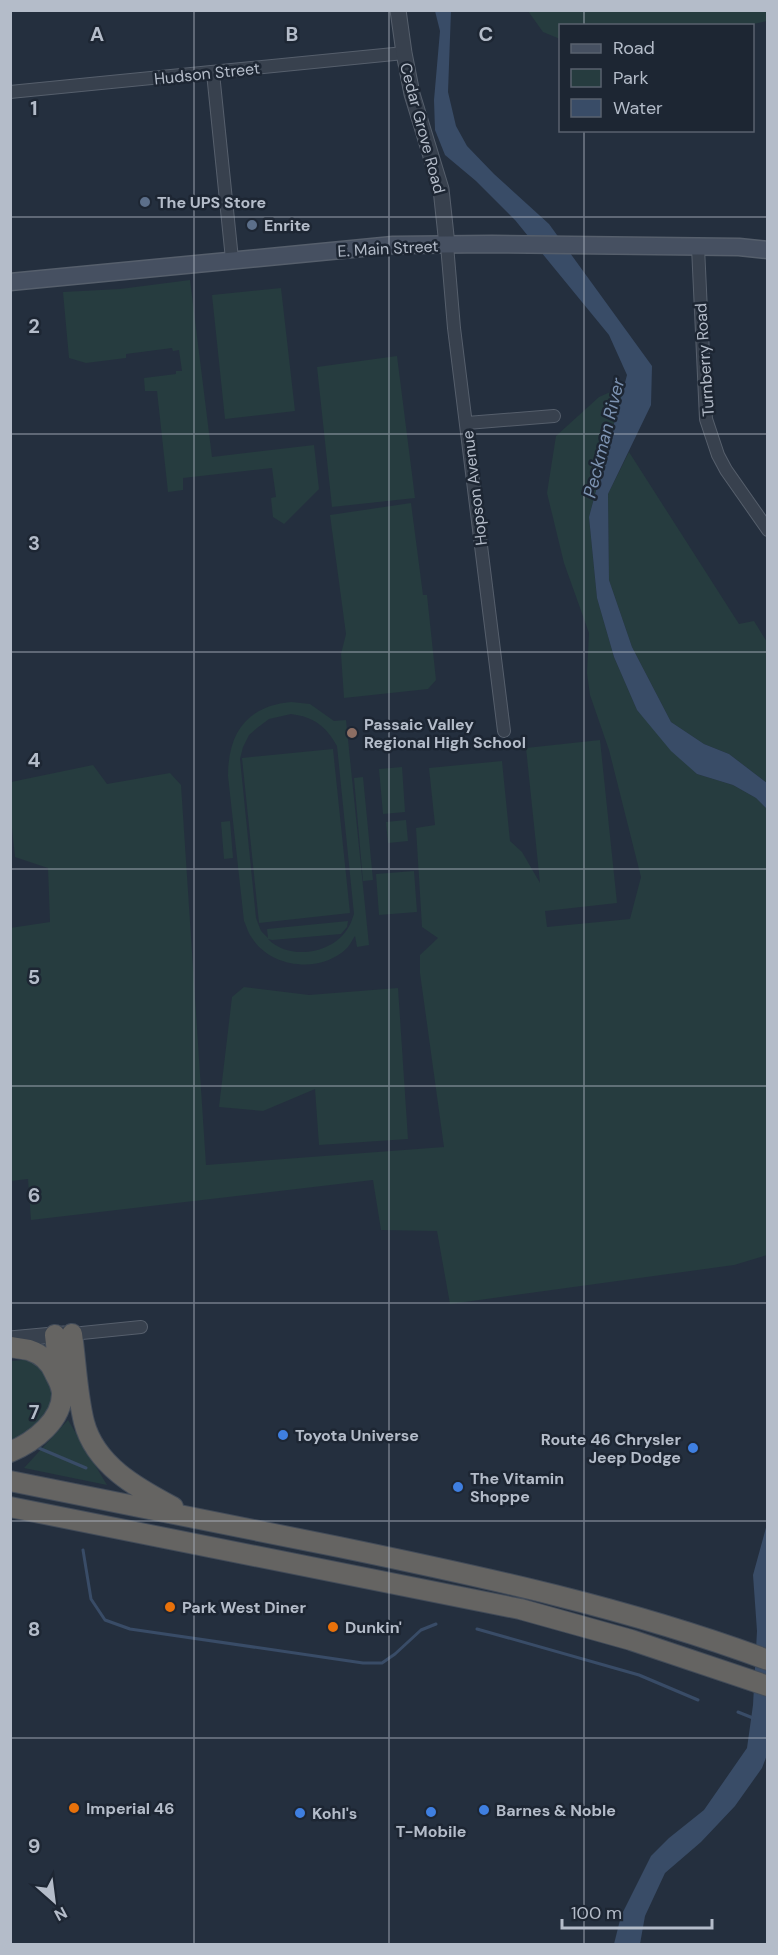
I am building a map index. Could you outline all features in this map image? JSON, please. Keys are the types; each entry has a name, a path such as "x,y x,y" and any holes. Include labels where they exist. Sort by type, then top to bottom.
{"highway":[{"path":"10,1452 33,1440 42,1432 59,1407 62,1391 63,1335"},
{"path":"63,1335 84,1423 95,1447 128,1482 194,1519"},
{"path":"10,1347 30,1350 47,1361 62,1391"},
{"path":"10,1481 507,1582 598,1605 768,1660"},
{"path":"11,1507 520,1609 631,1640 768,1686"}],"main road":[{"name":"E. Main Street","path":"10,282 393,245 521,244 768,250"}],"street":[{"name":"Cedar Grove Road","path":"398,10 412,94 441,189 447,245"},
{"name":"Hudson Street","path":"10,92 404,53"},
{"path":"213,73 232,259"},
{"name":"Hopson Avenue","path":"447,245 454,328 504,731"},
{"name":"Turnberry Road","path":"698,247 706,419 726,470 767,528"},
{"path":"467,423 554,416"},
{"path":"10,1339 141,1327"}],"green space":[{"path":"767,10 767,21 754,24 559,24 559,39 543,32 528,11"},
{"path":"190,280 212,457 314,445 319,489 284,524 273,517 271,498 276,497 272,468 183,478 183,490 168,492 157,391 145,391 144,378 176,374 176,371 182,371 179,350 173,351 172,348 126,354 126,358 86,363 69,358 63,292 120,289"},
{"path":"281,288 295,411 225,419 212,295"},
{"path":"397,356 415,498 332,507 317,367"},
{"path":"624,386 589,517 597,598 614,657 637,710 697,774 733,785 756,798 767,809 767,1255 734,1265 450,1304 437,1231 381,1230 373,1180 31,1220 28,1179 11,1181 10,928 50,922 48,868 15,857 11,819 11,782 93,765 107,784 170,773 181,785 206,1165 444,1147 420,973 420,955 438,938 422,927 416,828 435,825 429,768 502,761 510,841 522,852 540,883 526,748 600,740 617,903 545,911 547,927 630,919 641,877 609,750 590,695 587,673 589,633 564,563 547,493 556,436 599,397"},
{"path":"629,452 739,624 754,621 767,642 767,783 729,754 704,744 671,722 632,647 609,580 608,494"},
{"path":"411,503 423,595 427,595 436,680 428,689 344,698 341,654 346,634 330,515"},
{"path":"291,702 310,704 334,721 346,720 369,945 357,947 355,936 347,948 324,962 297,964 271,956 252,938 244,921 228,776 229,761 236,735 243,724 263,709","holes":["291,714 313,720 324,728 337,746 354,914 348,928 332,944 322,949 299,952 277,946 268,939 341,934 347,927 348,921 267,929 268,938 261,931 256,918 240,759 249,735 269,719"]},
{"path":"333,749 350,913 259,923 242,758"},
{"path":"402,767 405,812 383,814 379,769"},
{"path":"363,777 373,880 363,881 354,778"},
{"path":"406,820 408,841 388,843 386,822"},
{"path":"230,821 233,858 224,859 221,822"},
{"path":"414,871 417,912 379,915 376,874"},
{"path":"244,987 309,995 398,988 408,1139 319,1145 315,1089 263,1111 219,1107 232,997"},
{"path":"32,1359 57,1386 55,1411 11,1445 11,1361"},
{"path":"68,1420 107,1485 24,1468"}],"water":[{"path":"435,11 451,11 448,92 456,126 467,146 549,224 652,366 651,405 608,494 609,580 632,647 671,722 704,744 729,754 767,783 767,809 756,798 733,785 697,774 671,751 637,710 614,657 597,598 589,517 627,375 609,335 515,220 476,181 445,155 435,130 434,100 440,31"},
{"path":"767,1524 767,1755 762,1768 735,1806 701,1842 665,1873 645,1916 640,1944 614,1944 621,1916 651,1856 704,1810 747,1748 753,1705 757,1631 753,1575"}],"waterway":[{"path":"34,1446 86,1468"},
{"path":"83,1550 91,1599 105,1620 130,1629 363,1663 382,1663 421,1630 436,1624"},
{"path":"477,1629 639,1675 698,1700"},
{"path":"738,1712 753,1718"}],"place":[{"name":"The UPS Store","path":"145,202"},
{"name":"Enrite","path":"252,225"},
{"name":"Passaic Valley Regional High School","path":"352,733"},
{"name":"Toyota Universe","path":"283,1435"},
{"name":"Route 46 Chrysler Jeep Dodge","path":"693,1448"},
{"name":"The Vitamin Shoppe","path":"458,1487"},
{"name":"Park West Diner","path":"170,1607"},
{"name":"Dunkin'","path":"333,1627"},
{"name":"Imperial 46","path":"74,1808"},
{"name":"Barnes & Noble","path":"484,1810"},
{"name":"T-Mobile","path":"431,1812"},
{"name":"Kohl's","path":"300,1813"}],"water label":[{"name":"Peckman River","path":"604,438"}]}
